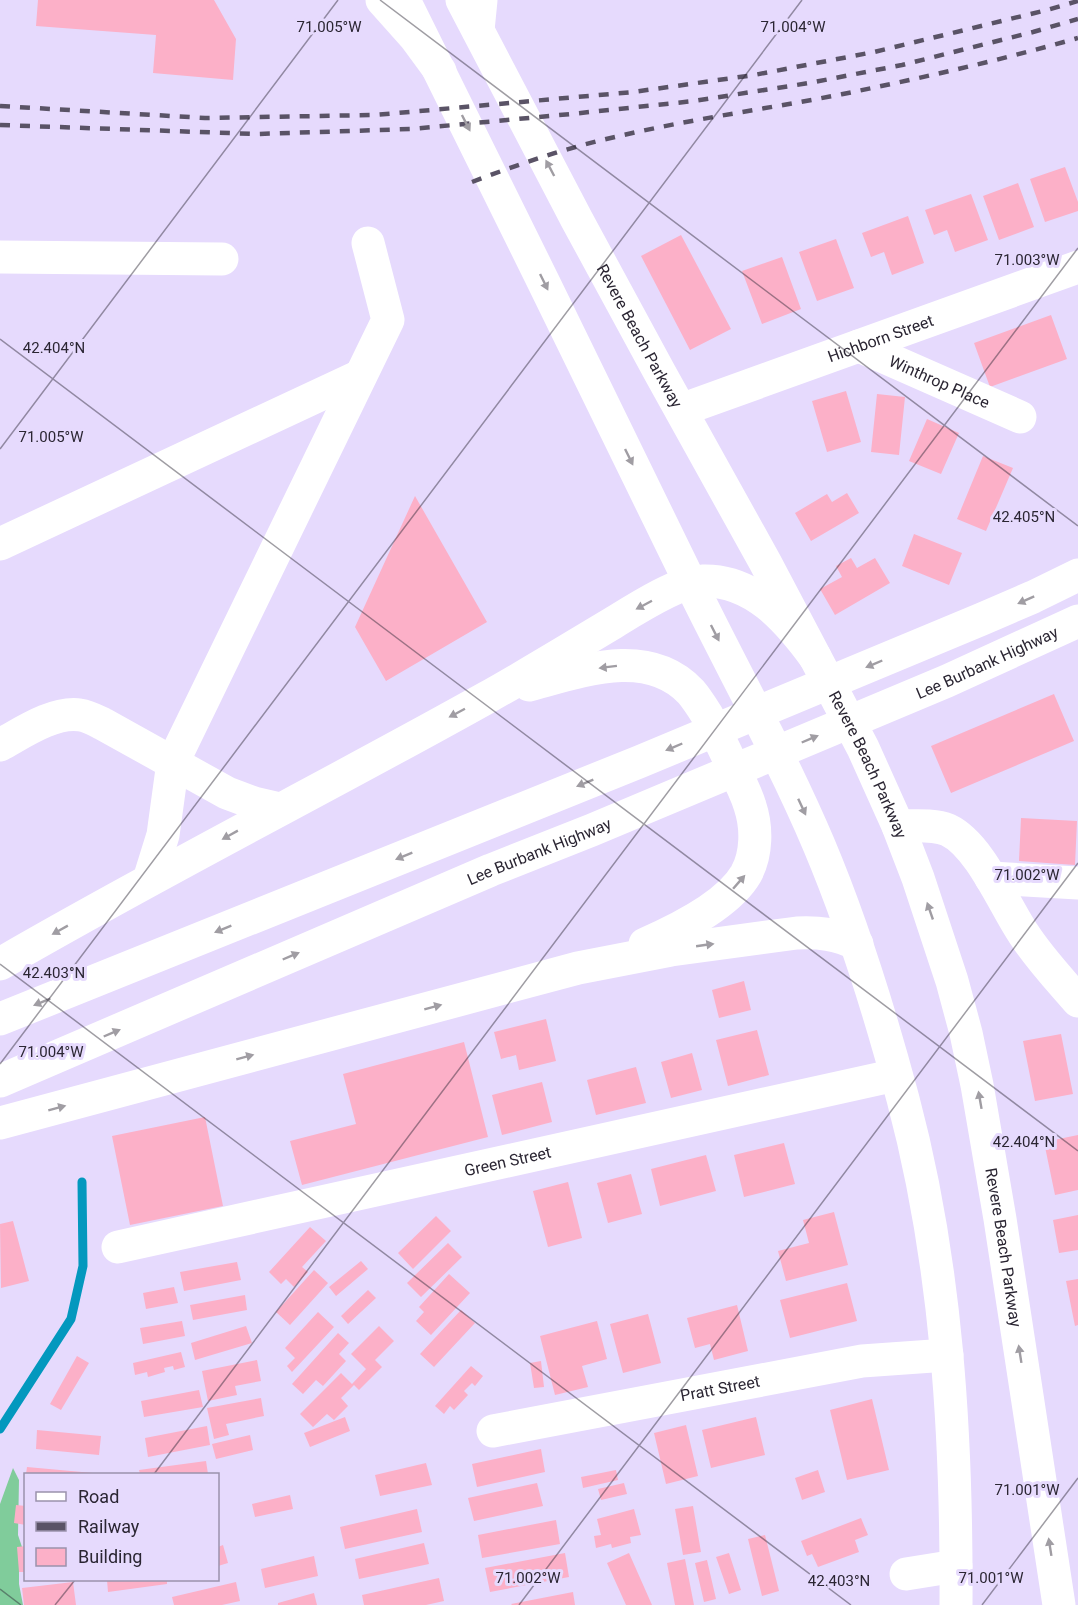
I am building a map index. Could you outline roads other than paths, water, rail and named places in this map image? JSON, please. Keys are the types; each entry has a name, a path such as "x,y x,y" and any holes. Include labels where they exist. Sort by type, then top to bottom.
{"main road":[{"path":"382,0 415,37 440,71"},
{"path":"404,0 519,229 809,823 857,944 907,1115 927,1214 942,1309 955,1484 956,1605"},
{"name":"Revere Beach Parkway","path":"462,0 480,15 495,63 577,220 765,562 863,748 898,826 918,878 946,963 966,1033 975,1076 1059,1605"},
{"path":"149,880 163,835 173,762 388,320 368,243"},
{"path":"0,257 222,259"},
{"name":"Hichborn Street","path":"681,410 1078,267"},
{"name":"Winthrop Place","path":"859,346 1020,417"},
{"path":"0,544 360,376"},
{"path":"0,1019 639,762 928,642 1078,575"},
{"path":"0,964 149,880 488,697 642,605 690,582 714,581 729,584 758,597 789,624 815,657"},
{"name":"Lee Burbank Highway","path":"0,1081 491,870 947,681 1078,621"},
{"path":"0,1123 615,957 662,937 698,917 727,895 746,874 754,849 751,807 712,724 691,692 681,683 661,671 626,665 577,672 488,697"},
{"path":"4,733 60,716 81,715 103,724 227,793 280,809"},
{"path":"898,826 930,827 949,831 966,844 991,878 1023,934 1078,1001"},
{"path":"991,878 1078,883"},
{"path":"578,968 671,950 796,933 836,934 857,944"},
{"name":"Green Street","path":"118,1247 896,1075"},
{"name":"Pratt Street","path":"494,1431 862,1362 947,1355"},
{"path":"906,1574 956,1566"}],"waterway":[{"path":"0,1429 71,1319 83,1266 82,1182"}],"railway":[{"path":"0,106 205,118 375,115 633,92 754,75 874,52 1078,1"},
{"path":"0,125 257,134 411,129 571,114 694,101 809,83 902,65 1078,19"},
{"path":"472,182 543,157 615,137 902,82 1078,38"}]}
